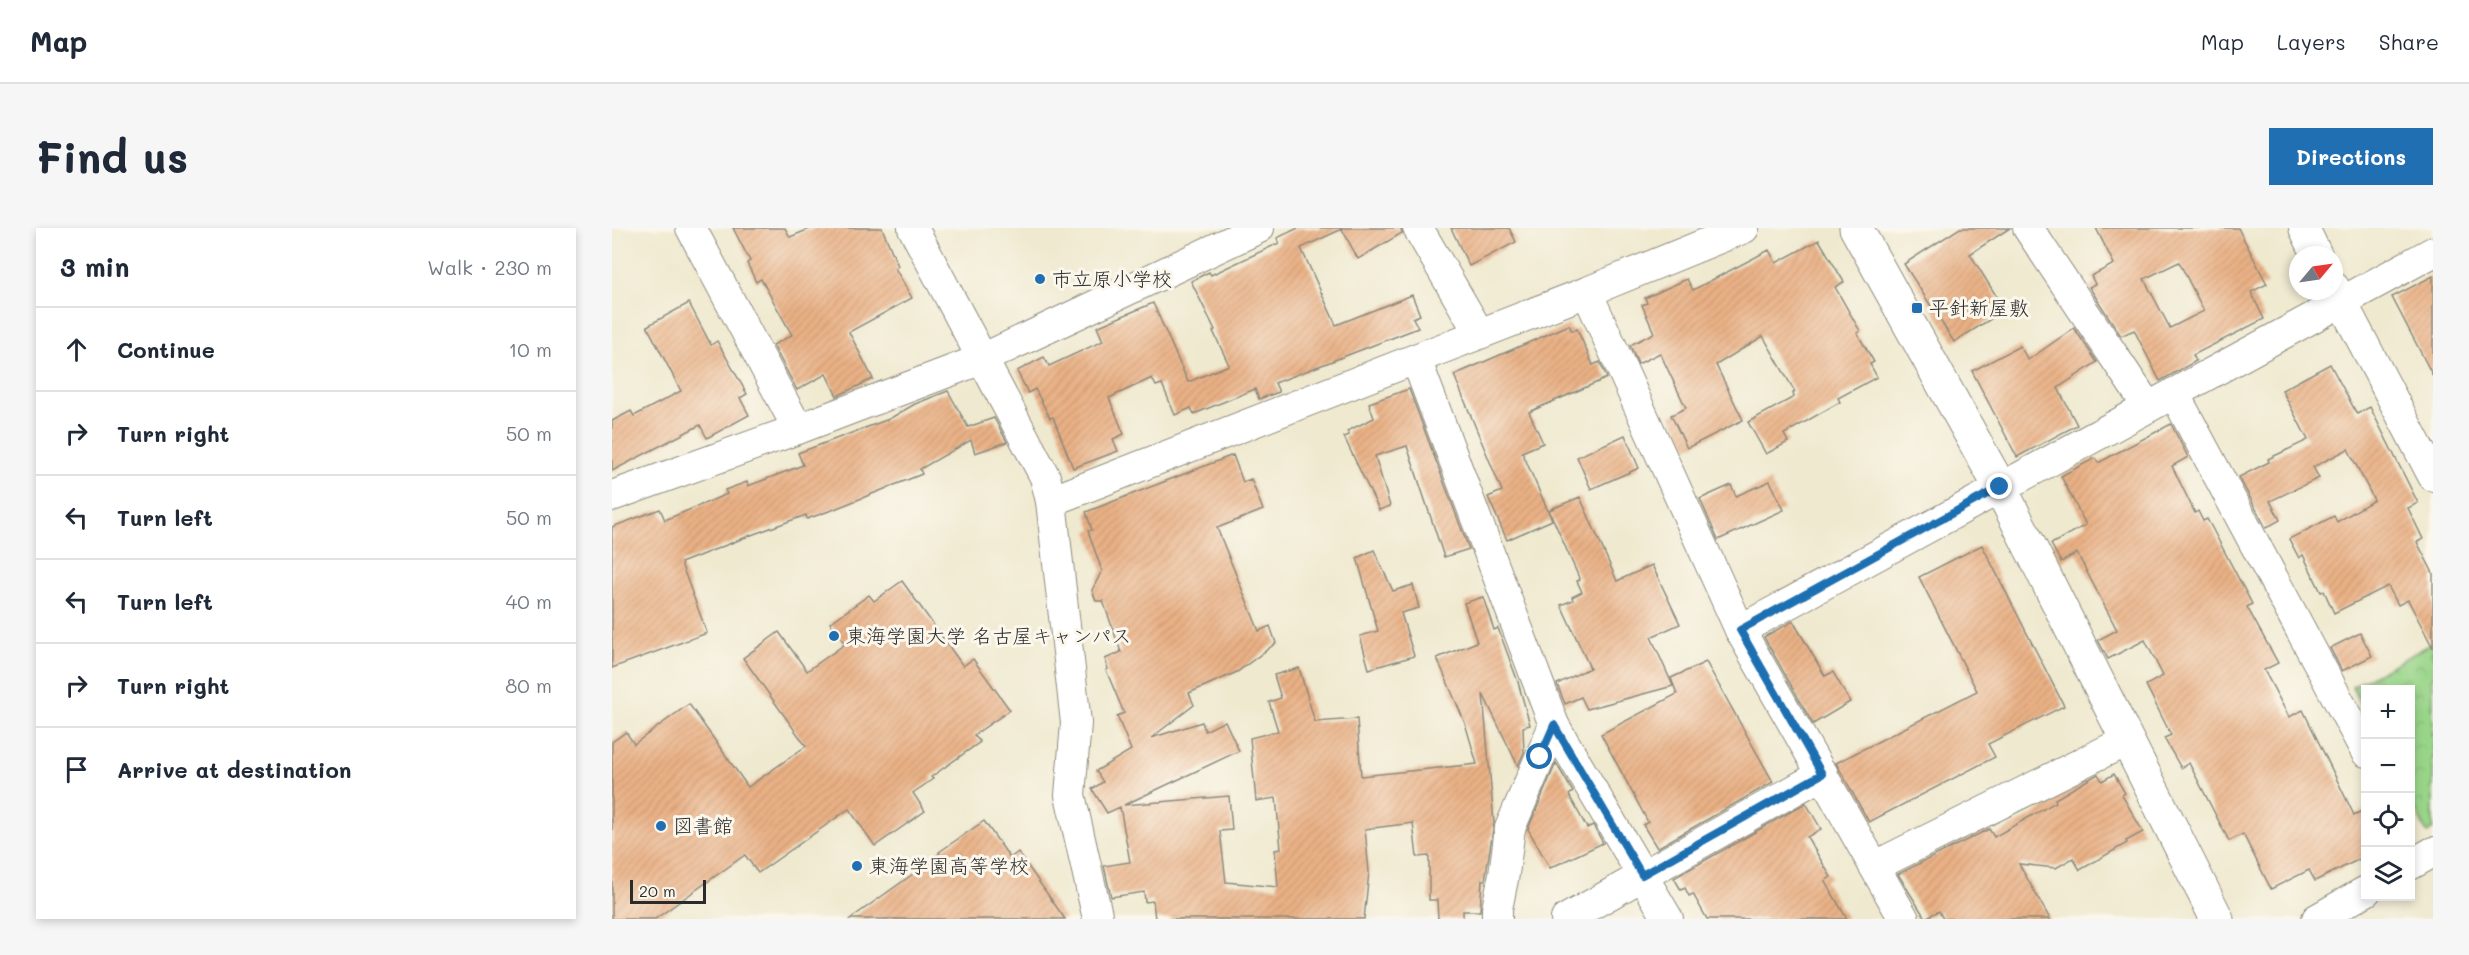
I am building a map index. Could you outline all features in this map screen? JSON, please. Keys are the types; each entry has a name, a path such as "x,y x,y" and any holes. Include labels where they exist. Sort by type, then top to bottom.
{"street":[{"path":"691,228 798,429"},
{"path":"914,228 1045,477 1051,501 1076,723 1070,795 1098,919"},
{"path":"612,495 798,429 982,359 1258,228"},
{"path":"1418,228 1479,333"},
{"path":"1051,501 1587,292 1744,228"},
{"path":"1856,228 2000,487 2217,919"},
{"path":"2028,228 2148,407"},
{"path":"2304,228 2313,246"},
{"path":"2343,293 2433,252"},
{"path":"1587,292 1740,630 1904,919"},
{"path":"1740,630 2174,393 2330,300"},
{"path":"2341,300 2433,476"},
{"path":"1416,359 1554,725 1668,919"},
{"path":"2174,393 2361,743"},
{"path":"1497,919 1510,828 1554,725"},
{"path":"1875,866 2127,741"},
{"path":"1566,919 1822,774"},
{"path":"2317,919 2361,894"}],"green space":[{"path":"2433,643 2433,829 2427,833 2415,809 2415,685 2361,685 2361,705 2352,687"}],"building":[{"path":"733,228 785,228 790,237 812,228 882,228 898,266 895,268 912,298 849,332 873,379 837,396 826,374 797,390 773,345 792,335 761,279 756,282 747,263 750,261"},
{"path":"1298,228 1401,228 1402,233 1358,259 1342,229 1301,248 1336,325 1412,295 1420,315 1413,318 1418,328 1275,383 1279,392 1259,399 1255,389 1194,414 1191,408 1175,415 1162,384 1156,386 1152,378 1109,398 1124,434 1113,439 1118,451 1073,468 1053,417 1050,418 1035,389 1028,393 1017,371 1044,357 1049,366 1103,341 1097,327 1153,303 1188,382 1229,365 1191,281 1209,272 1211,275 1279,243 1277,238"},
{"path":"1451,228 1509,228 1516,242 1469,266"},
{"path":"1960,228 2010,228 1970,254 2000,302 1989,309 1994,317 1954,342 1904,264"},
{"path":"2096,228 2238,228 2267,284 2251,292 2264,319 2193,355 2196,361 2160,381 2134,330 2121,336 2089,287 2095,284 2091,276 2114,264","holes":["2179,262 2204,311 2170,328 2144,279"]},
{"path":"1819,240 1844,282 1835,287 1860,331 1857,333 1874,362 1870,364 1877,377 1838,398 1840,402 1784,434 1788,442 1766,454 1748,422 1794,397 1795,392 1763,336 1716,365 1743,420 1687,448 1671,415 1686,408 1660,353 1638,364 1630,345 1654,333 1642,305 1647,303 1645,298 1687,279 1693,290 1769,250 1776,263"},
{"path":"2433,276 2433,376 2392,297"},
{"path":"689,303 711,345 717,341 747,394 740,398 749,415 707,438 700,425 612,471 612,421 631,411 634,416 681,391 647,326"},
{"path":"1569,325 1572,331 1577,329 1593,365 1600,362 1607,378 1529,412 1543,443 1522,452 1552,520 1507,540 1488,497 1502,491 1454,375"},
{"path":"2074,328 2097,362 2058,388 2077,425 2017,457 1972,371 2020,346 2028,360"},
{"path":"2330,364 2357,414 2370,407 2418,503 2408,508 2423,539 2417,542 2433,573 2433,648 2408,600 2398,605 2388,586 2334,613 2303,555 2299,558 2289,539 2334,516 2337,522 2374,500 2348,449 2313,467 2319,478 2270,501 2280,520 2266,528 2239,477 2269,462 2268,459 2308,440 2282,390"},
{"path":"1409,389 1469,549 1444,557 1407,446 1375,456 1390,506 1379,510 1344,437 1349,435 1347,431 1374,418 1369,403"},
{"path":"948,391 968,427 994,418 1007,442 975,453 971,440 920,469 922,474 832,510 807,519 806,515 681,563 707,633 612,668 612,527 660,509 665,520 727,494 725,490 747,482 748,486 803,465 798,453 889,419 915,404"},
{"path":"2171,424 2188,457 2172,466 2195,513 2198,511 2203,521 2207,519 2211,526 2252,604 2247,607 2278,663 2264,670 2289,717 2303,710 2354,815 2361,812 2361,858 2315,881 2309,870 2271,889 2243,834 2229,841 2189,763 2181,768 2164,738 2171,735 2146,685 2163,676 2145,640 2108,659 2098,640 2117,630 2077,553 2061,562 2051,544 2086,525 2061,476 2095,458 2098,463"},
{"path":"1625,435 1639,468 1591,489 1577,457"},
{"path":"1233,455 1243,482 1251,479 1263,510 1217,528 1259,631 1270,626 1276,643 1237,672 1189,693 1194,705 1151,738 1202,722 1205,731 1225,721 1239,751 1124,805 1229,796 1232,830 1220,831 1226,882 1278,887 1275,850 1281,849 1276,798 1256,801 1250,738 1278,731 1269,702 1281,698 1274,675 1299,668 1315,722 1357,719 1361,776 1477,764 1465,723 1437,658 1477,642 1464,603 1483,597 1494,630 1498,628 1518,682 1530,725 1523,727 1524,752 1518,766 1483,694 1494,823 1485,880 1482,880 1480,911 1463,911 1463,919 1438,919 1437,900 1429,900 1429,856 1417,857 1413,823 1365,829 1369,872 1364,919 1155,919 1153,901 1145,902 1144,892 1111,897 1104,866 1130,862 1120,807 1107,813 1092,789 1103,782 1096,771 1131,750 1117,716 1124,713 1106,670 1108,669 1105,659 1121,652 1103,601 1096,601 1092,590 1102,571 1088,531 1092,530 1086,512"},
{"path":"1770,481 1784,510 1718,540 1700,499 1731,485 1736,496"},
{"path":"1580,497 1617,581 1652,565 1680,624 1651,637 1673,686 1587,709 1581,697 1565,704 1557,684 1590,668 1561,605 1573,600 1572,597 1582,592 1577,581 1580,580 1549,510"},
{"path":"1982,545 2064,706 1988,744 1995,757 1869,822 1836,763 1977,691 1919,577"},
{"path":"1374,550 1393,591 1413,585 1419,608 1401,613 1414,656 1369,669 1360,636 1378,631 1357,558"},
{"path":"902,581 963,666 973,659 1010,710 974,735 980,742 931,777 933,779 913,793 925,811 875,846 849,809 758,873 745,855 655,919 612,919 612,742 626,732 634,744 689,704 748,787 806,746 743,658 779,632 807,671 845,644 830,623 869,595 874,601"},
{"path":"1793,621 1825,676 1833,672 1850,702 1813,724 1764,637"},
{"path":"2360,633 2372,656 2342,671 2330,648"},
{"path":"1706,662 1773,782 1657,848 1643,825 1648,822 1601,734 1677,694 1671,678"},
{"path":"1556,763 1573,792 1569,795 1587,828 1593,825 1603,843 1550,868 1528,829"},
{"path":"2098,774 2102,781 2114,774 2125,793 2122,795 2143,832 2080,870 2073,858 2056,868 2019,864 2050,919 1943,919 1939,911 1925,918 1898,874 1989,829 1994,837 2056,802 2055,799"},
{"path":"1806,803 1821,829 1807,837 1831,877 1825,881 1847,919 1707,919 1693,894 1689,896 1685,888 1681,890 1674,878"},
{"path":"984,821 1010,858 1018,852 1065,919 850,919 934,859 939,852"}],"place":[{"name":"市立原小学校","path":"1040,279"},
{"name":"平針新屋敷","path":"1917,308"},
{"name":"東海学園大学 名古屋キャンパス","path":"834,636"},
{"name":"図書館","path":"661,826"},
{"name":"東海学園高等学校","path":"857,866"}],"route":[{"path":"1540,757 1554,725 1642,875 1822,774 1740,630 2000,487"}]}
